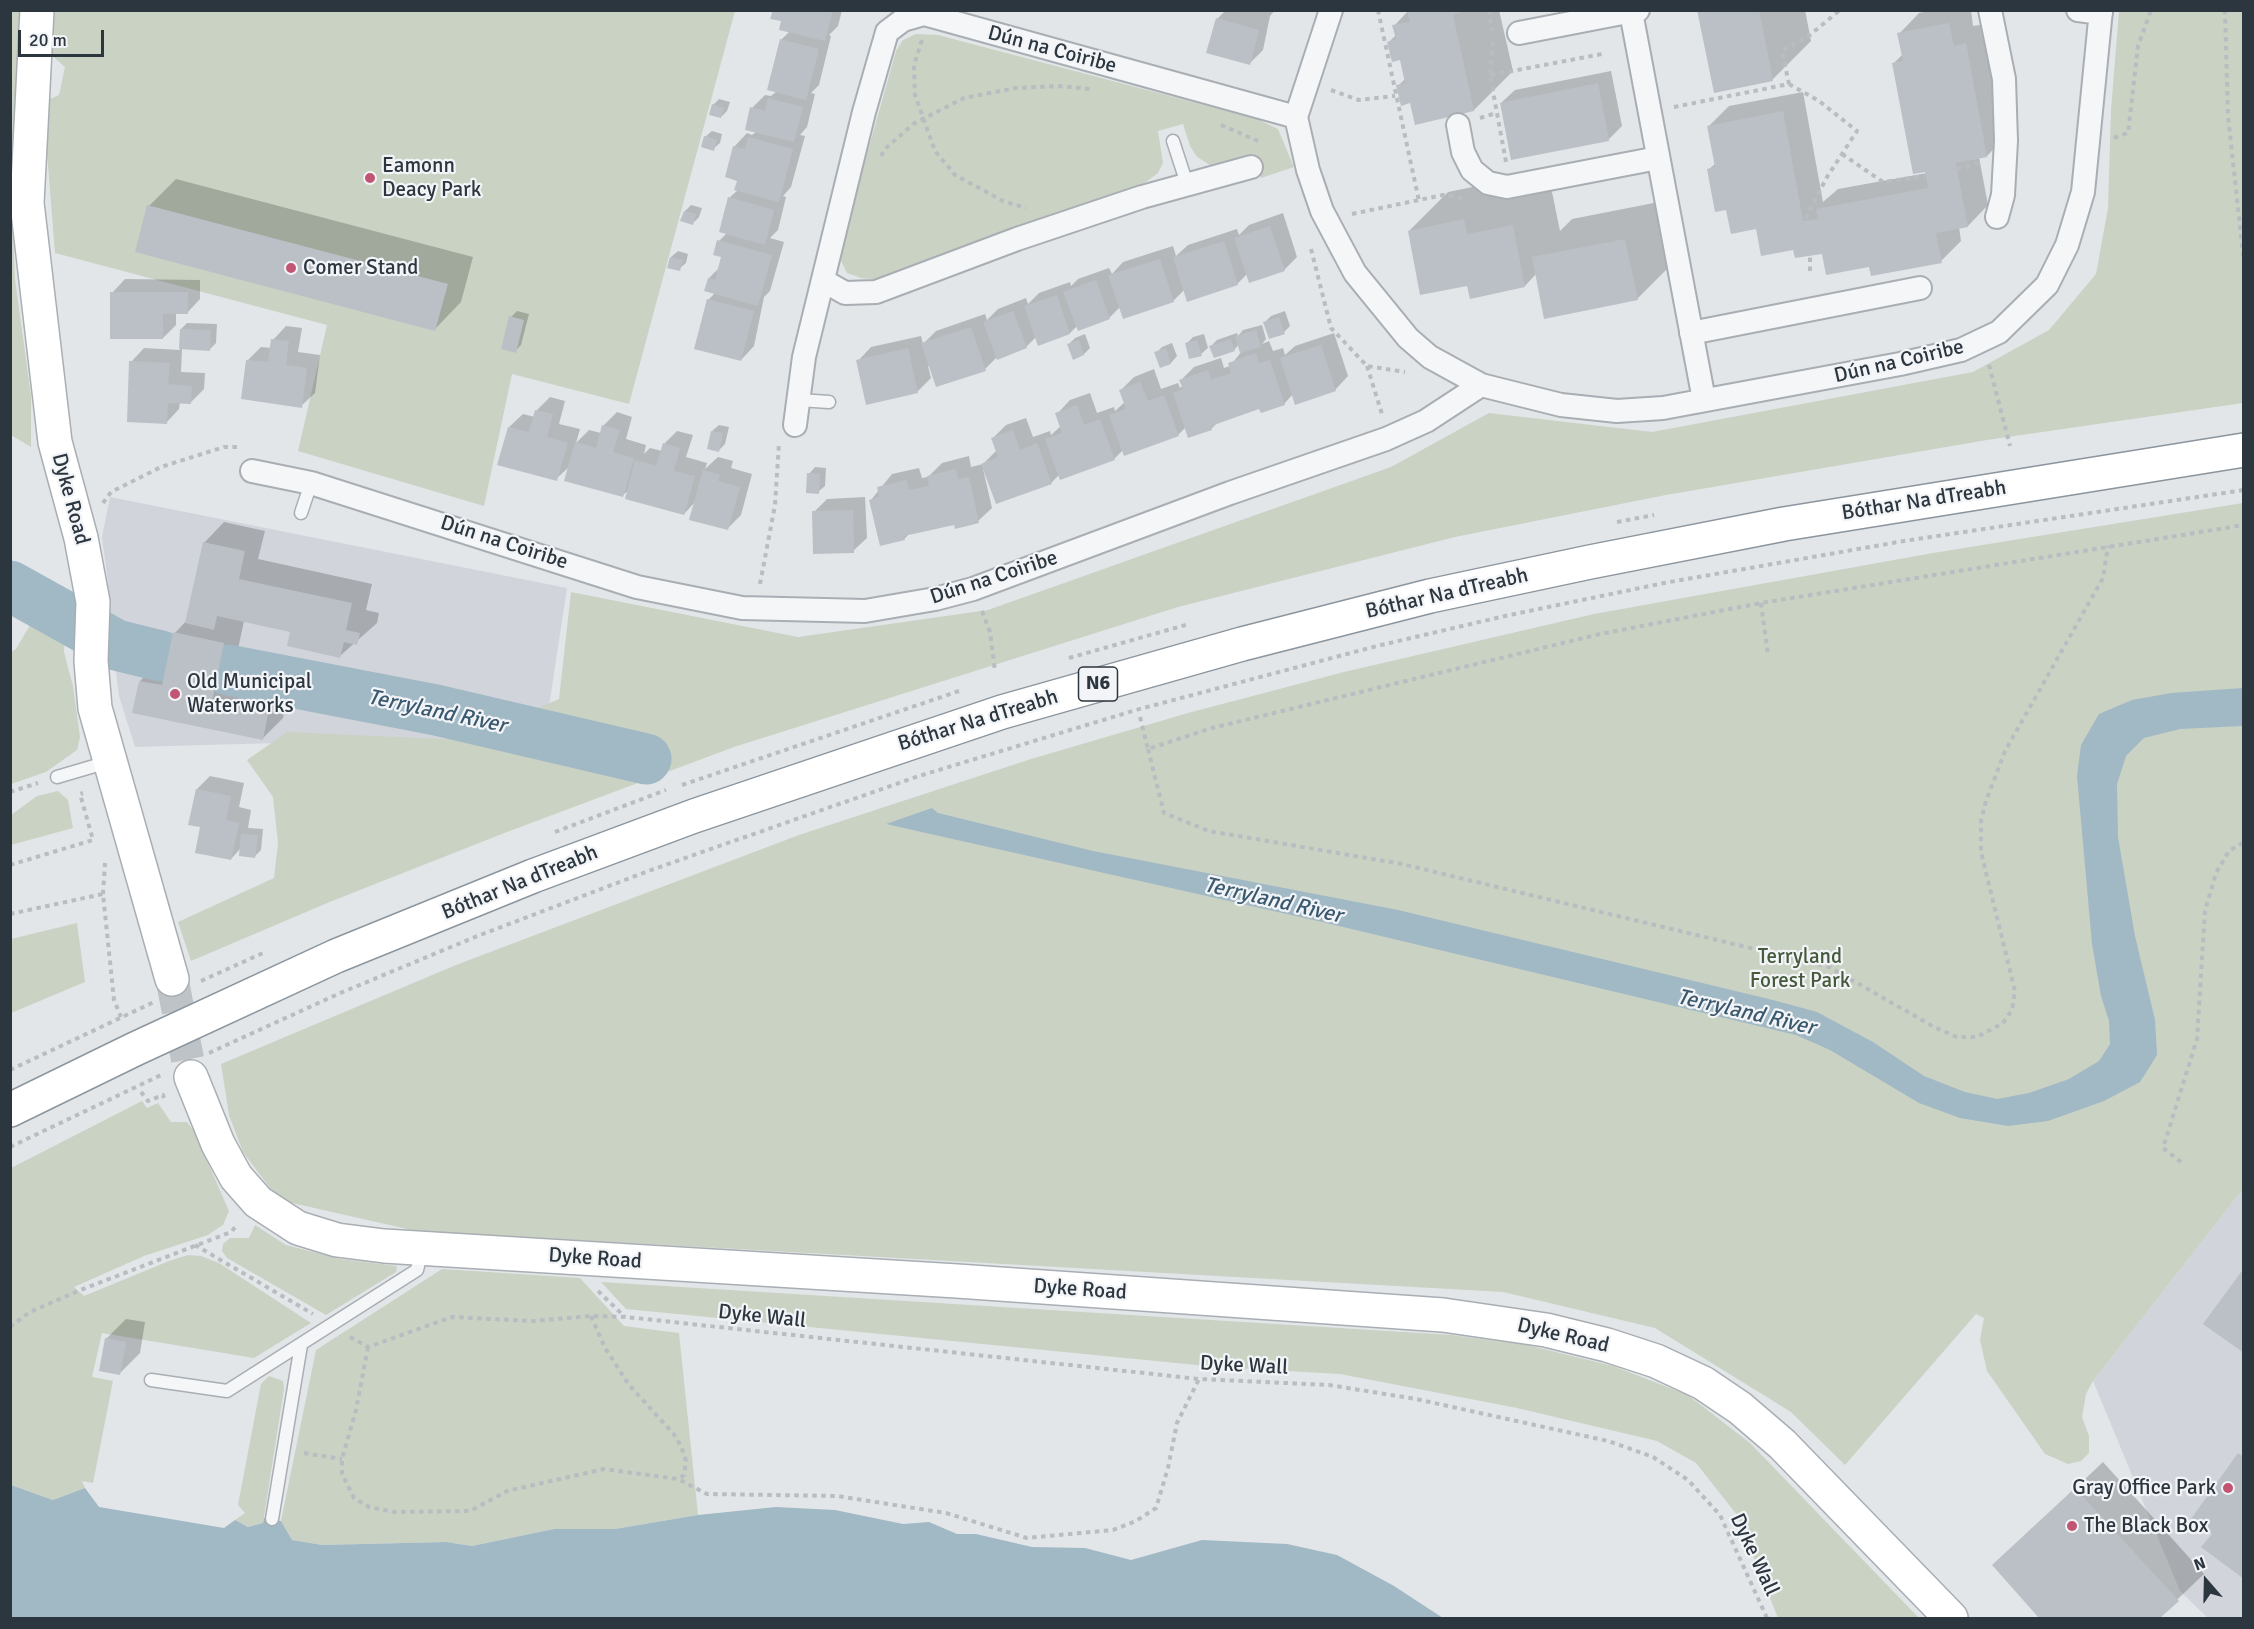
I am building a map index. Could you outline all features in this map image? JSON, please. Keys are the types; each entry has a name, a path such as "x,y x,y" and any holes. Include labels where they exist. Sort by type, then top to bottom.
{"main road":[{"name":"Dyke Road","path":"37,10 27,203 54,442 74,513 93,602 91,661 95,708 172,979"},
{"name":"Bóthar Na dTreabh","path":"10,1110 325,961 494,892 694,816 1002,712 1253,641 1430,596 1578,564 1784,524 2244,450"},
{"name":"Dyke Road","path":"187,1069 218,1144 236,1177 258,1202 277,1216 298,1228 337,1240 422,1248 957,1281 1443,1315 1546,1330 1656,1361 1703,1383 1740,1408 1782,1444 1951,1618"}],"street":[{"path":"1296,117 1331,10"},
{"path":"1990,10 2004,79 2003,195 1996,217"},
{"name":"Dún na Coiribe","path":"795,425 804,357 864,112 886,32 903,20 924,14 1296,117 1308,170 1322,212 1355,273 1408,338 1430,357 1481,385 1561,405 1617,411 1663,408 1900,364 1961,350 1999,332 2047,285 2070,234 2083,192 2101,12 2078,10"},
{"path":"1519,33 1635,11 1658,158 1704,400"},
{"path":"1458,125 1463,152 1472,170 1488,183 1507,187 1658,158"},
{"path":"824,281 845,293 876,292 1063,224 1187,184 1258,158"},
{"path":"1691,333 1920,288"},
{"name":"Dún na Coiribe","path":"252,471 311,483 637,587 742,608 865,611 935,599 973,589 1393,435 1426,421 1481,385"}],"lane":[{"path":"1173,141 1187,184"},
{"path":"800,400 829,402"},
{"path":"302,513 311,483"},
{"path":"57,777 110,762"},
{"path":"151,1380 227,1391 417,1270 422,1248"},
{"path":"272,1519 301,1345"}],"path":[{"path":"1378,10 1419,201"},
{"path":"1489,10 1494,46 1490,75 1507,164 1507,187"},
{"path":"1789,84 1782,51 1810,35 1840,10"},
{"path":"2090,139 2108,140 2128,133 2138,46 2151,10"},
{"path":"2225,10 2228,116 2244,263"},
{"path":"930,16 914,65 915,95 935,151 955,175 1003,201 1044,213 1063,224"},
{"path":"1490,75 1602,54"},
{"path":"1308,82 1359,100 1395,96"},
{"path":"1650,112 1789,84 1819,101 1857,131 1842,153 1804,222"},
{"path":"876,166 885,149 922,119 964,98 1016,88 1058,86 1102,90"},
{"path":"1215,123 1259,142 1258,158"},
{"path":"1842,153 1883,182 1925,176"},
{"path":"1958,169 1985,161"},
{"path":"1330,225 1358,211 1443,195 1468,200"},
{"path":"1810,256 1810,272"},
{"path":"1981,341 2010,447"},
{"path":"1367,366 1382,414 1393,435"},
{"path":"756,609 775,505 779,434 795,425"},
{"path":"74,513 102,505 111,492 161,467 224,447 259,447 252,471"},
{"path":"10,1147 187,1069 338,994 454,946 651,870 919,776 1136,710 1377,646 1664,582 1892,542 2244,490"},
{"path":"1148,749 1212,728 1588,637 1761,603 2244,525"},
{"path":"1140,717 1164,813 1209,831 1402,864 1829,967 1936,1028 1957,1037 1977,1038 2003,1023 2012,1010 2015,991 1981,852 1981,821 1986,801 2010,742 2103,578 2108,546"},
{"path":"973,589 990,632 995,671"},
{"path":"1761,603 1768,655"},
{"path":"10,792 57,777"},
{"path":"10,865 93,840 82,801"},
{"path":"2181,1162 2163,1148 2197,1039 2205,911 2216,873 2229,851 2244,842"},
{"path":"105,857 103,894 114,1000 121,1017"},
{"path":"10,914 103,894"},
{"path":"141,1092 148,1101"},
{"path":"10,1327 30,1312 78,1291 231,1232"},
{"path":"195,1245 368,1347 356,1410 342,1459 342,1474 354,1498 369,1507 394,1512 470,1511 507,1491 604,1469 678,1479 706,1494 837,1496 946,1513 1027,1538 1113,1530 1136,1521 1156,1508 1168,1468 1177,1424 1199,1379"},
{"path":"591,1316 604,1348 629,1385 673,1433 681,1446 686,1461 684,1475 678,1479"},
{"name":"Dyke Wall","path":"368,1347 452,1317 532,1321 591,1316 626,1317 1199,1379 1329,1384 1416,1399 1608,1441 1653,1457 1688,1480 1720,1515 1767,1618"},
{"path":"284,1449 342,1459"}],"shaded area":[{"path":"110,497 567,588 548,713 485,745 313,742 135,747 119,696 111,634 108,582 102,537"},
{"path":"2243,1189 2243,1618 2208,1618 2180,1591 2093,1381"}],"green space":[{"path":"21,10 14,108 12,211 15,279 31,396 31,447 11,435 10,11"},
{"name":"Eamonn Deacy Park","path":"52,11 735,11 629,404 512,374 484,506 298,451 327,325 55,253 43,102 59,95 65,67 50,54"},
{"path":"2119,11 2243,11 2243,403 1987,440 1666,495 1455,537 1178,607 734,747 507,832 332,901 191,961 178,922 274,878 278,843 273,797 247,760 287,732 465,740 559,699 571,592 798,637 988,610 1391,467 1489,413 1652,432 1973,372 2049,330 2096,274 2108,208 2111,110"},
{"path":"916,34 938,35 1257,119 1278,129 1294,167 1261,178 1253,154 1210,165 1197,157 1190,146 1183,124 1158,131 1163,163 1158,173 1146,182 880,280 861,278 847,273 839,257 843,239 896,51 903,40"},
{"name":"Terryland Forest Park","path":"2243,503 2243,1189 2093,1381 2086,1394 2082,1417 2089,1436 2089,1453 2081,1461 2068,1464 2045,1454 1987,1371 1980,1340 1984,1318 1976,1314 1845,1465 1791,1412 1655,1328 1503,1292 416,1231 279,1200 243,1152 229,1115 221,1064 456,965 799,835 1031,759 1188,713 1344,672 1594,614 1933,553"},
{"path":"47,623 65,633 64,652 73,686 80,737 77,750 46,772 11,784 11,652 16,649 30,625"},
{"path":"58,791 68,800 73,828 11,845 11,815 37,796"},
{"path":"77,923 85,982 11,1013 11,939"},
{"path":"142,1101 147,1108 158,1103 171,1122 187,1122 194,1131 229,1211 223,1225 208,1235 144,1256 74,1287 84,1296 169,1261 188,1255 201,1256 219,1263 311,1323 254,1358 102,1333 92,1377 113,1381 93,1483 82,1481 85,1488 53,1500 11,1485 11,1168"},
{"path":"255,1225 286,1245 340,1259 397,1266 396,1272 326,1315 227,1258 222,1251 223,1244 230,1238 249,1238"},
{"path":"442,1269 580,1278 624,1326 679,1333 698,1515 615,1529 554,1529 472,1546 446,1542 322,1545 292,1540 281,1521 316,1350"},
{"path":"601,1282 1452,1335 1527,1345 1613,1366 1688,1395 1750,1443 1919,1618 1778,1618 1737,1515 1696,1463 1657,1441 1517,1408 1340,1374 1217,1367 626,1309"},
{"path":"269,1376 283,1381 284,1389 263,1523 248,1527 235,1520 245,1513 238,1505 261,1384"}],"water":[{"path":"11,571 68,604 65,633 11,602"},
{"path":"2243,688 2243,726 2180,729 2144,738 2126,756 2117,784 2118,837 2135,936 2155,1020 2157,1055 2140,1082 2104,1101 2048,1121 2008,1126 1960,1118 1919,1103 1830,1050 1796,1035 1318,921 886,824 932,808 938,813 1093,851 1398,910 1773,1000 1817,1012 1873,1042 1924,1076 1965,1092 1997,1099 2029,1093 2069,1079 2099,1061 2110,1044 2109,1021 2101,996 2092,944 2077,776 2081,745 2099,714 2132,700 2171,693"},
{"path":"11,1485 53,1500 85,1488 99,1507 224,1528 235,1520 248,1527 263,1523 264,1518 281,1521 292,1540 322,1545 446,1542 472,1546 554,1529 615,1529 698,1515 776,1507 835,1510 903,1524 929,1522 957,1534 976,1534 1032,1547 1085,1548 1131,1560 1202,1540 1287,1544 1337,1555 1394,1586 1443,1618 11,1618"}],"building":[{"path":"773,10 833,10 825,41 779,30 781,21 770,19"},
{"path":"1407,10 1466,10 1453,15 1474,111 1415,125 1410,103 1401,106 1396,85 1405,83 1400,60 1392,62 1387,42 1396,39 1392,25 1410,22"},
{"path":"1697,10 1759,10 1773,81 1714,93"},
{"path":"1216,18 1259,30 1250,65 1206,53"},
{"path":"1949,23 1954,46 1966,43 1987,157 1956,163 1968,227 1936,233 1942,263 1871,276 1869,267 1826,275 1822,254 1795,258 1793,250 1761,256 1756,229 1731,234 1726,210 1715,212 1707,169 1715,167 1707,126 1783,111 1803,221 1818,219 1816,209 1928,188 1925,172 1913,174 1892,63 1903,61 1897,33"},
{"path":"780,39 819,49 806,100 767,90"},
{"path":"1598,83 1609,141 1511,160 1500,103"},
{"path":"768,98 803,107 794,142 745,130 750,107 765,111"},
{"path":"712,104 724,108 721,118 709,115"},
{"path":"704,136 717,140 714,151 701,147"},
{"path":"748,137 793,149 779,202 734,190 737,181 725,177 733,146 745,149"},
{"path":"728,197 774,210 765,245 719,232"},
{"name":"Comer Stand","path":"147,205 448,284 435,331 135,252"},
{"path":"684,211 696,214 693,225 680,221"},
{"path":"1464,219 1467,234 1513,225 1525,287 1470,299 1467,286 1420,295 1408,231"},
{"path":"1270,226 1285,271 1249,283 1234,238"},
{"path":"1625,239 1638,300 1544,319 1532,257"},
{"path":"717,240 772,255 758,306 704,291 708,278 715,280 721,257 713,255"},
{"path":"1224,241 1238,285 1187,302 1173,257"},
{"path":"670,257 683,260 680,271 667,268"},
{"path":"1160,259 1174,302 1123,319 1108,275"},
{"path":"1096,280 1110,319 1078,331 1063,292"},
{"path":"110,292 188,292 188,314 163,314 163,339 110,339"},
{"path":"1057,295 1070,334 1038,346 1024,306"},
{"path":"707,299 754,311 741,361 694,349"},
{"path":"1013,311 1027,348 997,360 983,322"},
{"path":"509,316 524,320 516,353 501,349"},
{"path":"1279,317 1285,334 1269,339 1263,322"},
{"path":"971,327 986,371 936,387 921,343"},
{"path":"180,329 211,330 210,351 179,349"},
{"path":"1256,330 1261,347 1240,353 1235,336"},
{"path":"271,339 289,341 286,365 307,368 302,408 241,399 246,360 268,362"},
{"path":"1231,339 1235,351 1214,358 1209,346"},
{"path":"1079,340 1084,355 1073,360 1067,344"},
{"path":"1197,340 1202,356 1189,359 1185,343"},
{"path":"1321,345 1336,391 1295,405 1280,358"},
{"path":"908,348 918,393 866,405 856,360"},
{"path":"1166,348 1171,364 1160,368 1154,352"},
{"path":"1256,353 1259,363 1270,360 1285,405 1261,413 1259,409 1211,426 1212,430 1188,438 1173,393 1183,389 1179,380 1208,370 1211,380 1231,373 1228,363"},
{"path":"129,361 170,363 168,384 192,386 191,404 168,403 167,424 127,422"},
{"path":"1140,382 1148,401 1164,395 1179,436 1124,456 1109,415 1126,409 1119,390"},
{"path":"1077,405 1084,425 1100,419 1115,460 1060,480 1045,439 1062,433 1055,413"},
{"path":"535,410 553,414 547,437 568,443 557,481 497,465 508,427 529,432"},
{"path":"602,425 620,430 613,452 634,458 623,497 564,481 575,442 596,448"},
{"path":"1013,430 1020,450 1037,443 1052,484 996,504 981,464 998,457 991,438"},
{"path":"711,431 723,433 719,452 707,449"},
{"path":"663,443 680,448 674,471 695,476 684,515 625,499 635,460 656,466"},
{"path":"956,469 958,479 969,477 979,523 955,529 954,525 904,536 905,540 880,546 869,500 879,497 877,487 906,480 909,490 929,486 927,476"},
{"path":"703,470 720,475 718,481 740,487 728,530 689,520"},
{"path":"807,473 820,474 819,494 806,493"},
{"path":"853,510 854,553 813,554 812,511"},
{"path":"203,542 245,551 239,579 352,603 346,630 360,633 357,645 344,642 340,658 287,646 290,632 217,616 214,630 185,623"},
{"name":"Old Municipal Waterworks","path":"173,632 224,643 212,702 268,714 263,740 132,713 139,681 162,685"},
{"path":"196,789 231,796 226,820 239,823 231,860 195,853 200,827 188,825"},
{"path":"241,834 258,835 255,858 239,856"},
{"path":"2244,1268 2244,1353 2203,1324"},
{"path":"105,1338 126,1342 120,1375 99,1371"},
{"name":"Gray Office Park","path":"2238,1453 2244,1457 2244,1579 2201,1547 2212,1534 2191,1519"},
{"name":"The Black Box","path":"2075,1488 2179,1601 2160,1618 2039,1618 1992,1565"}],"waterway":[{"name":"Terryland River","path":"10,586 116,645 161,656"},
{"name":"Terryland River","path":"228,670 436,710 646,759"}],"tunnel":[{"path":"172,979 191,1077"}],"place":[{"name":"Eamonn Deacy Park","path":"370,178"},
{"name":"Comer Stand","path":"291,268"},
{"name":"Old Municipal Waterworks","path":"175,694"},
{"name":"Gray Office Park","path":"2228,1488"},
{"name":"The Black Box","path":"2072,1526"}]}
